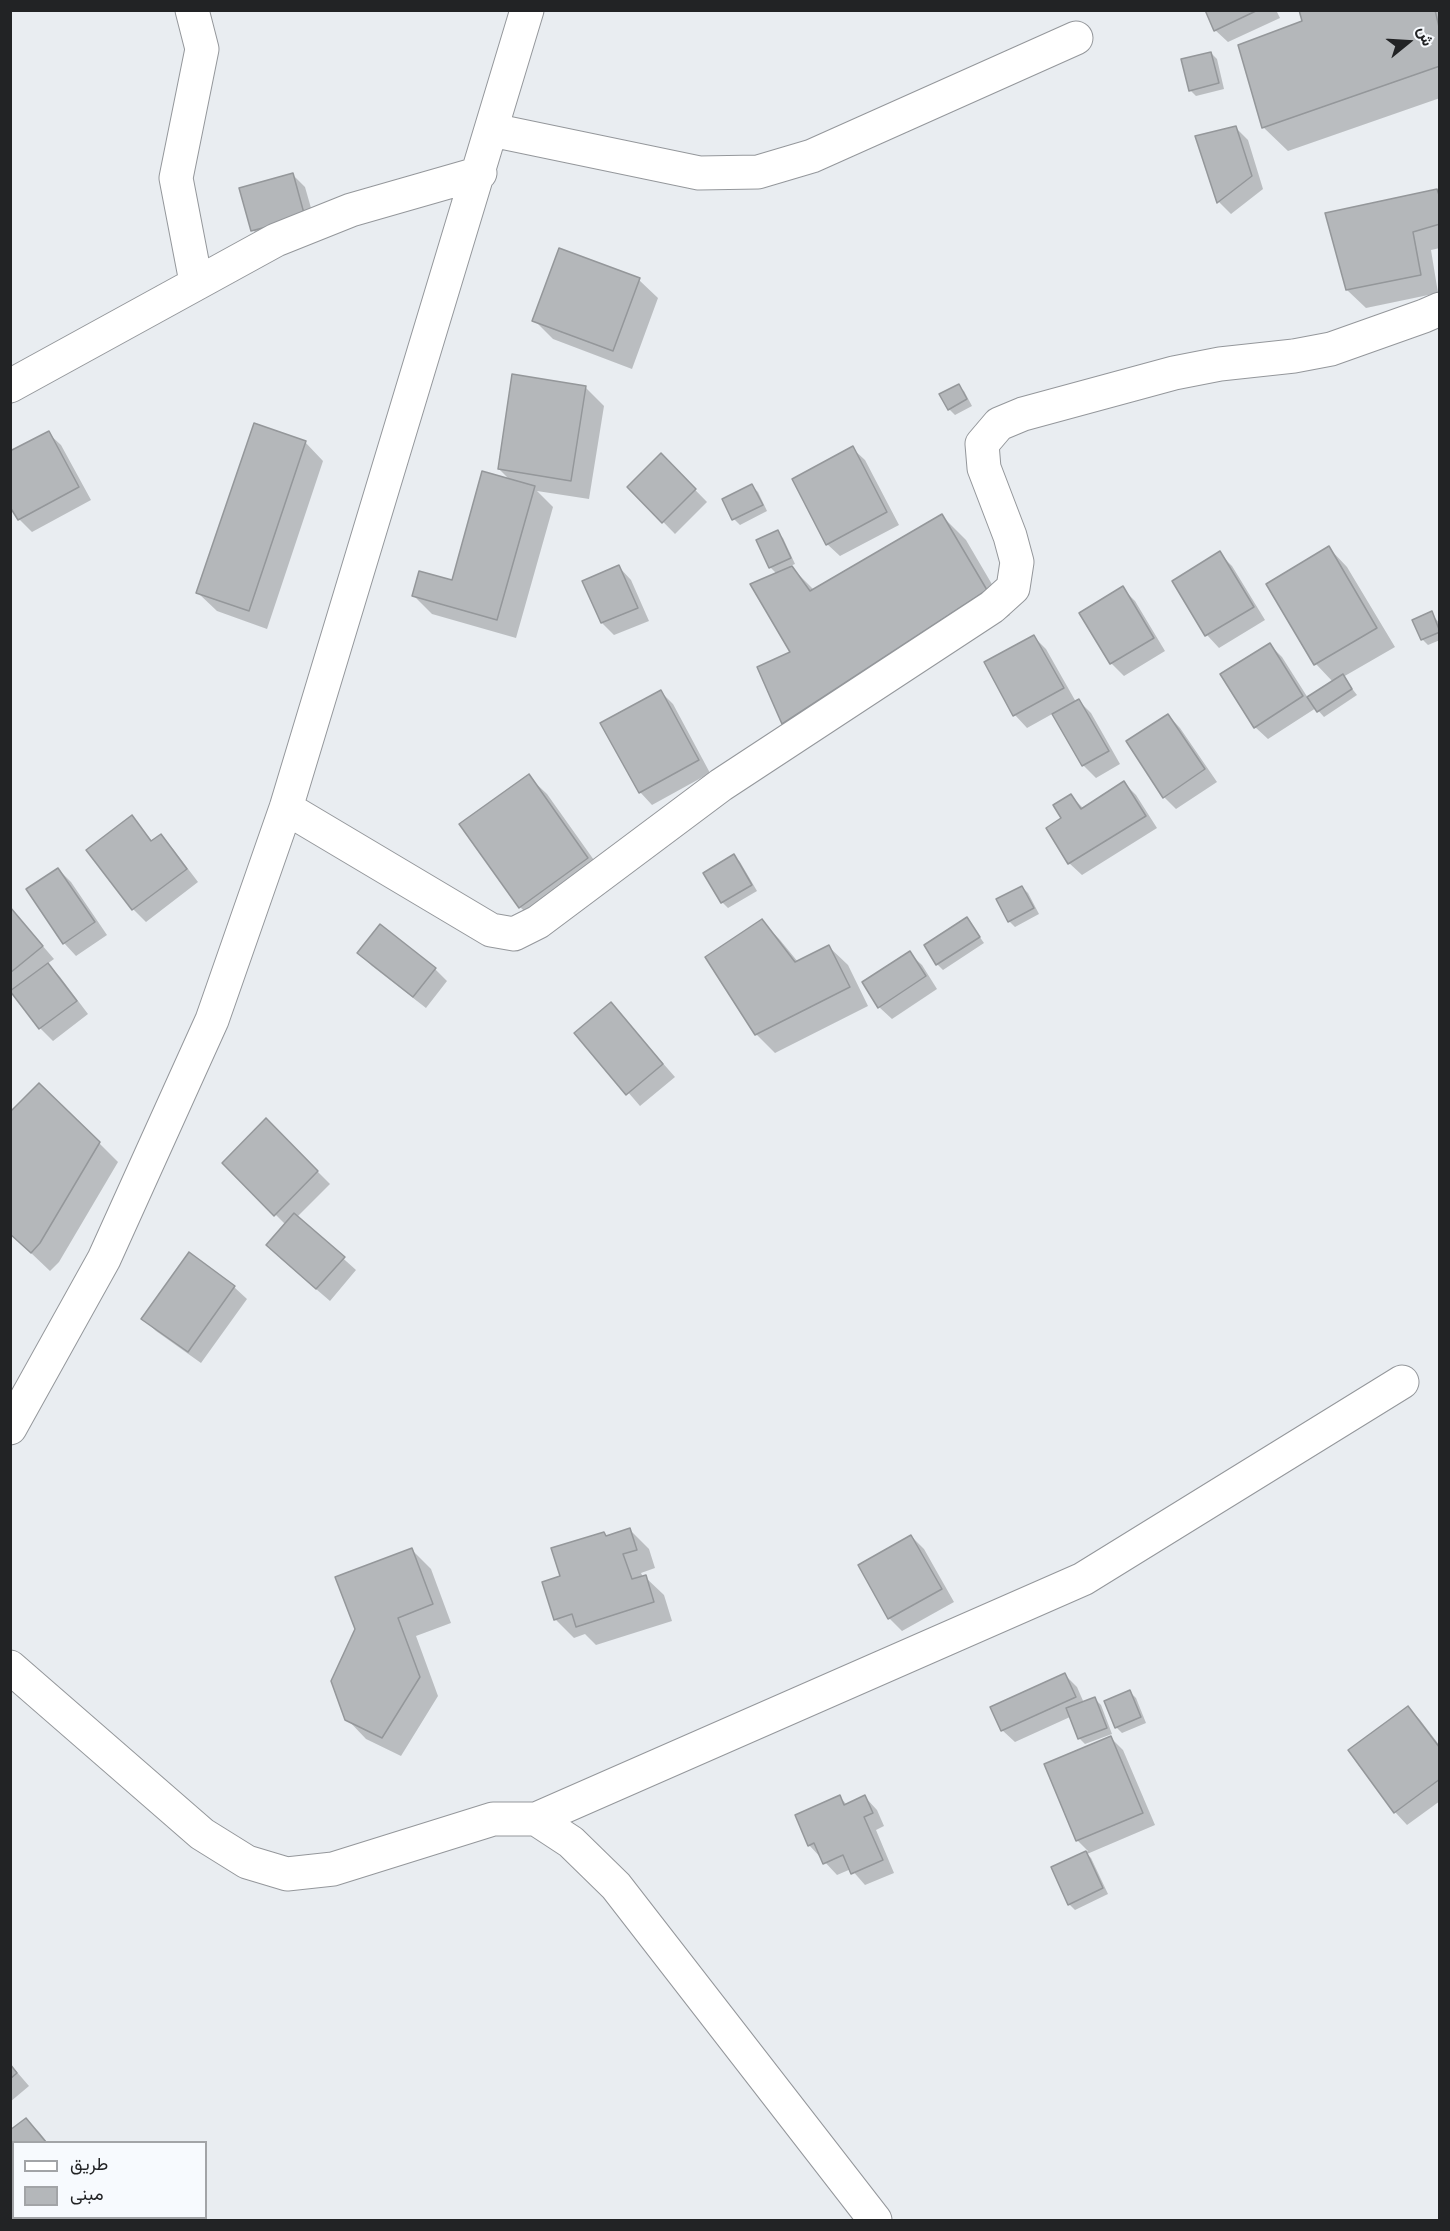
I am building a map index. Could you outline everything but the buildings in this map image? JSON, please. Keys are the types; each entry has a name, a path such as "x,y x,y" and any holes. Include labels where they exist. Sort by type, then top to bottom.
{"street":[{"path":"192,10 202,49 176,178 196,282"},
{"path":"10,1428 104,1259 212,1020 285,808 480,173 527,10"},
{"path":"492,130 699,173 758,172 812,156 1076,38"},
{"path":"10,386 276,240 351,210 480,173"},
{"path":"285,808 491,930 514,934 538,922 721,785 993,607 1013,588 1017,562 1010,536 984,468 982,444 999,424 1023,414 1174,373 1220,364 1294,356 1331,349 1440,309"},
{"path":"10,1666 202,1834 247,1862 287,1874 333,1869 493,1819 536,1819 1083,1579 1402,1382"},
{"path":"536,1819 571,1842 616,1886 875,2220"}]}
